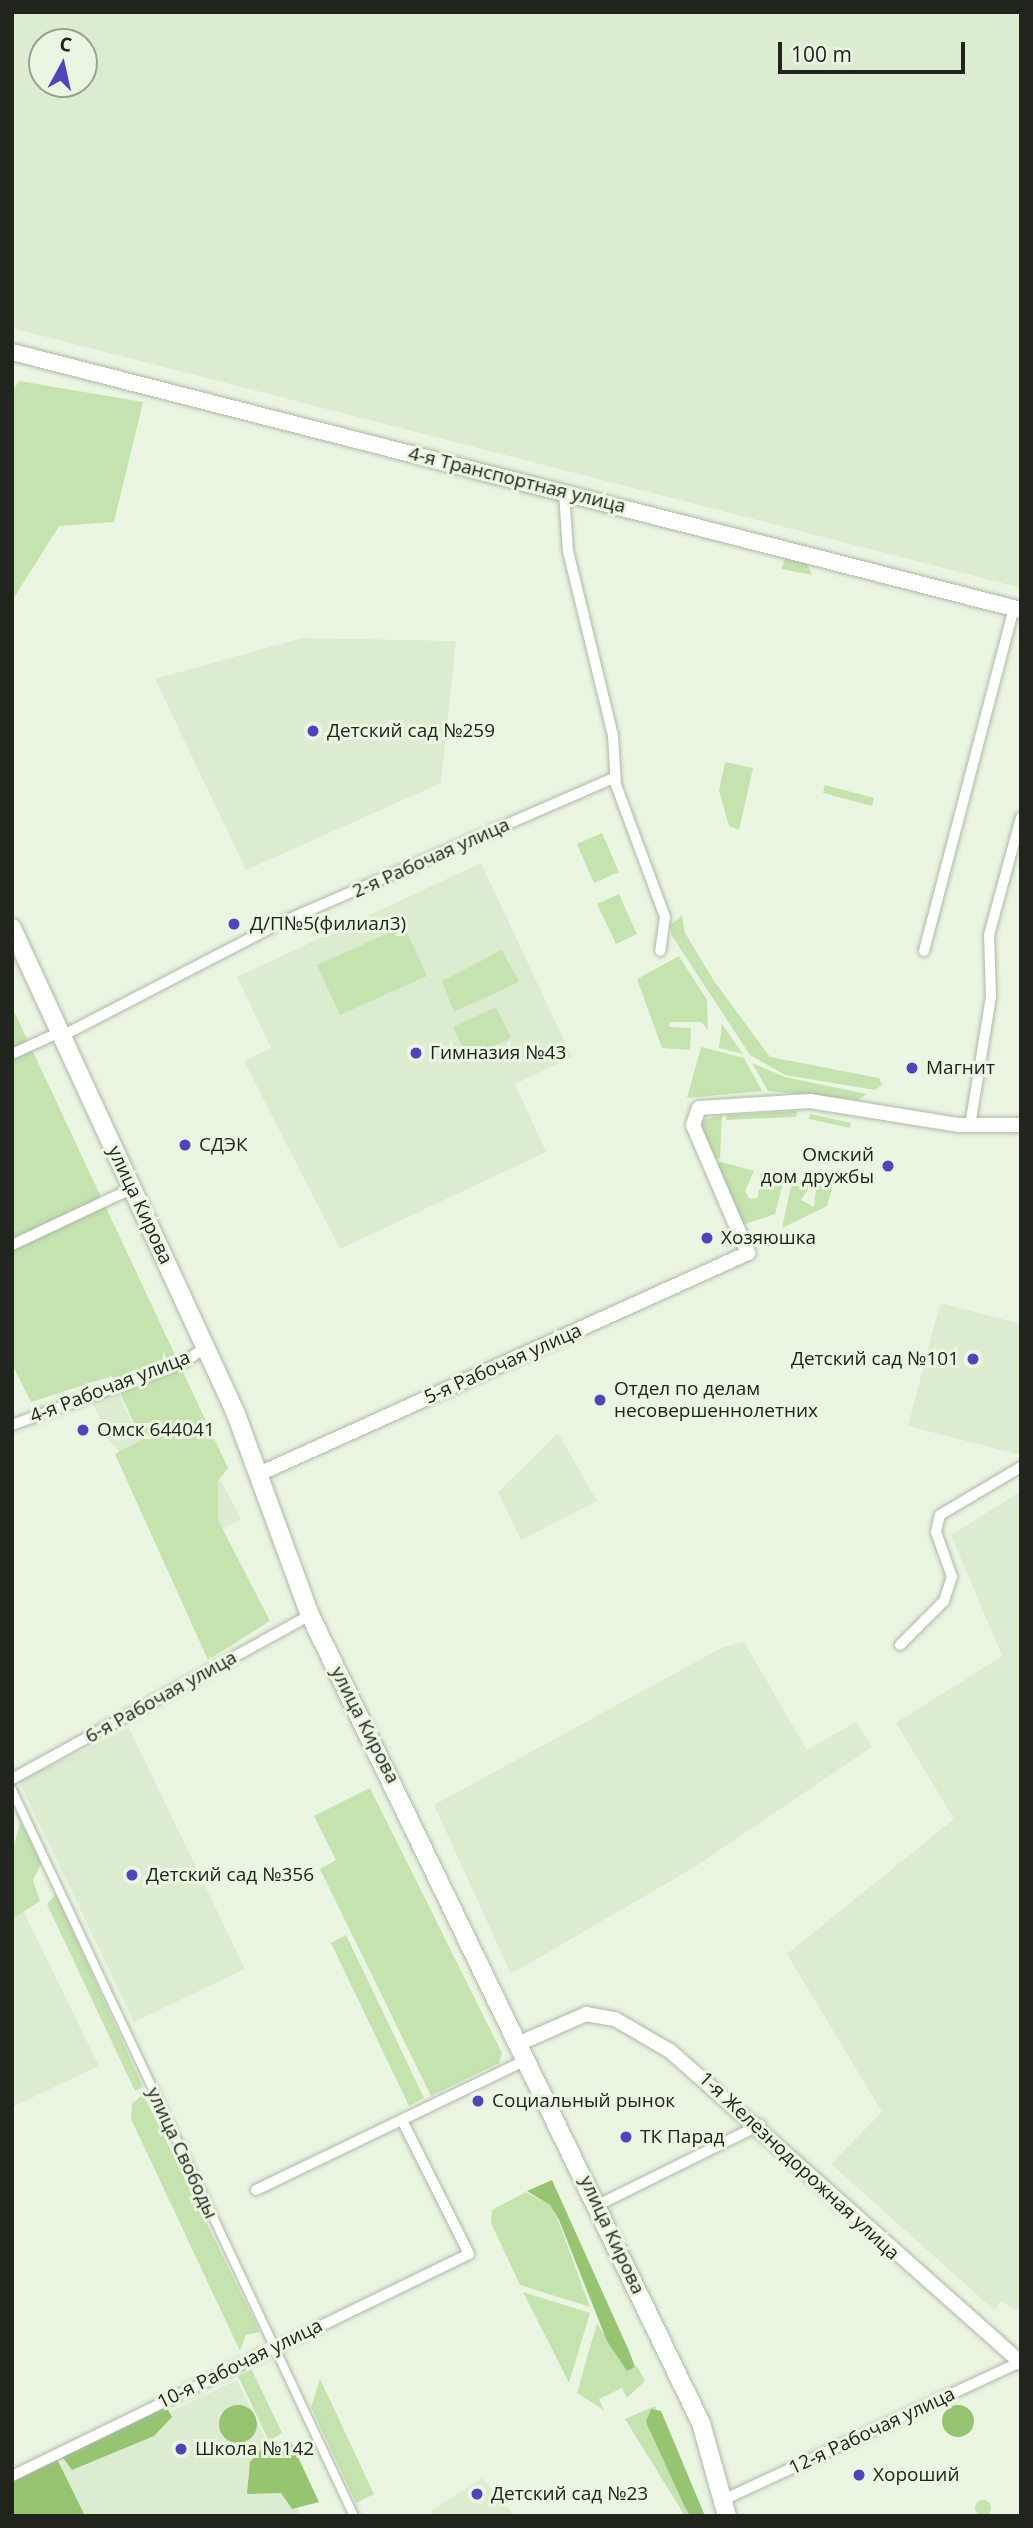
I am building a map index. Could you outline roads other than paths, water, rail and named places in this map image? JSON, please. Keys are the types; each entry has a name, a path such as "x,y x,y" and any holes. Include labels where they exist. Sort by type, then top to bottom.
{"main road":[{"name":"4-я Транспортная улица","path":"12,352 1018,609"},
{"path":"12,363 31,356"},
{"name":"улица Кирова","path":"12,929 206,1347 259,1474 310,1615 528,2059 701,2423 725,2508"}],"street":[{"path":"565,493 568,551 600,672 615,777 666,917 660,951"},
{"path":"924,951 1018,609"},
{"name":"2-я Рабочая улица","path":"12,1054 61,1034 280,923 615,777"},
{"path":"1021,817 989,935 991,997 970,1126 1021,1125"},
{"name":"5-я Рабочая улица","path":"259,1474 748,1253 693,1125 695,1112 709,1105 769,1099 970,1126"},
{"path":"12,1245 133,1188"},
{"name":"4-я Рабочая улица","path":"12,1425 184,1362 206,1347"},
{"path":"900,1645 944,1601 952,1577 936,1532 940,1515 1021,1467"},
{"name":"6-я Рабочая улица","path":"12,1779 310,1615"},
{"name":"улица Свободы","path":"12,1790 354,2516"},
{"name":"1-я Железнодорожная улица","path":"520,2043 571,2017 615,2019 670,2051 760,2125 931,2289 1020,2362"},
{"path":"256,2190 528,2059"},
{"name":"10-я Рабочая улица","path":"12,2476 469,2254 402,2120"},
{"path":"598,2205 760,2125"},
{"name":"12-я Рабочая улица","path":"725,2508 1020,2362"}],"place":[{"name":"Детский сад №259","path":"313,731"},
{"name":"Д/П№5(филиал3)","path":"234,924"},
{"name":"Гимназия №43","path":"416,1053"},
{"name":"Магнит","path":"912,1068"},
{"name":"СДЭК","path":"185,1145"},
{"name":"Омский дом дружбы","path":"888,1166"},
{"name":"Хозяюшка","path":"707,1238"},
{"name":"Детский сад №101","path":"973,1359"},
{"name":"Отдел по делам несовершеннолетних","path":"600,1400"},
{"name":"Омск 644041","path":"83,1430"},
{"name":"Детский сад №356","path":"132,1875"},
{"name":"Социальный рынок","path":"478,2101"},
{"name":"ТК Парад","path":"626,2137"},
{"name":"Школа №142","path":"181,2449"},
{"name":"Хороший","path":"859,2475"},
{"name":"Детский сад №23","path":"477,2494"}]}
